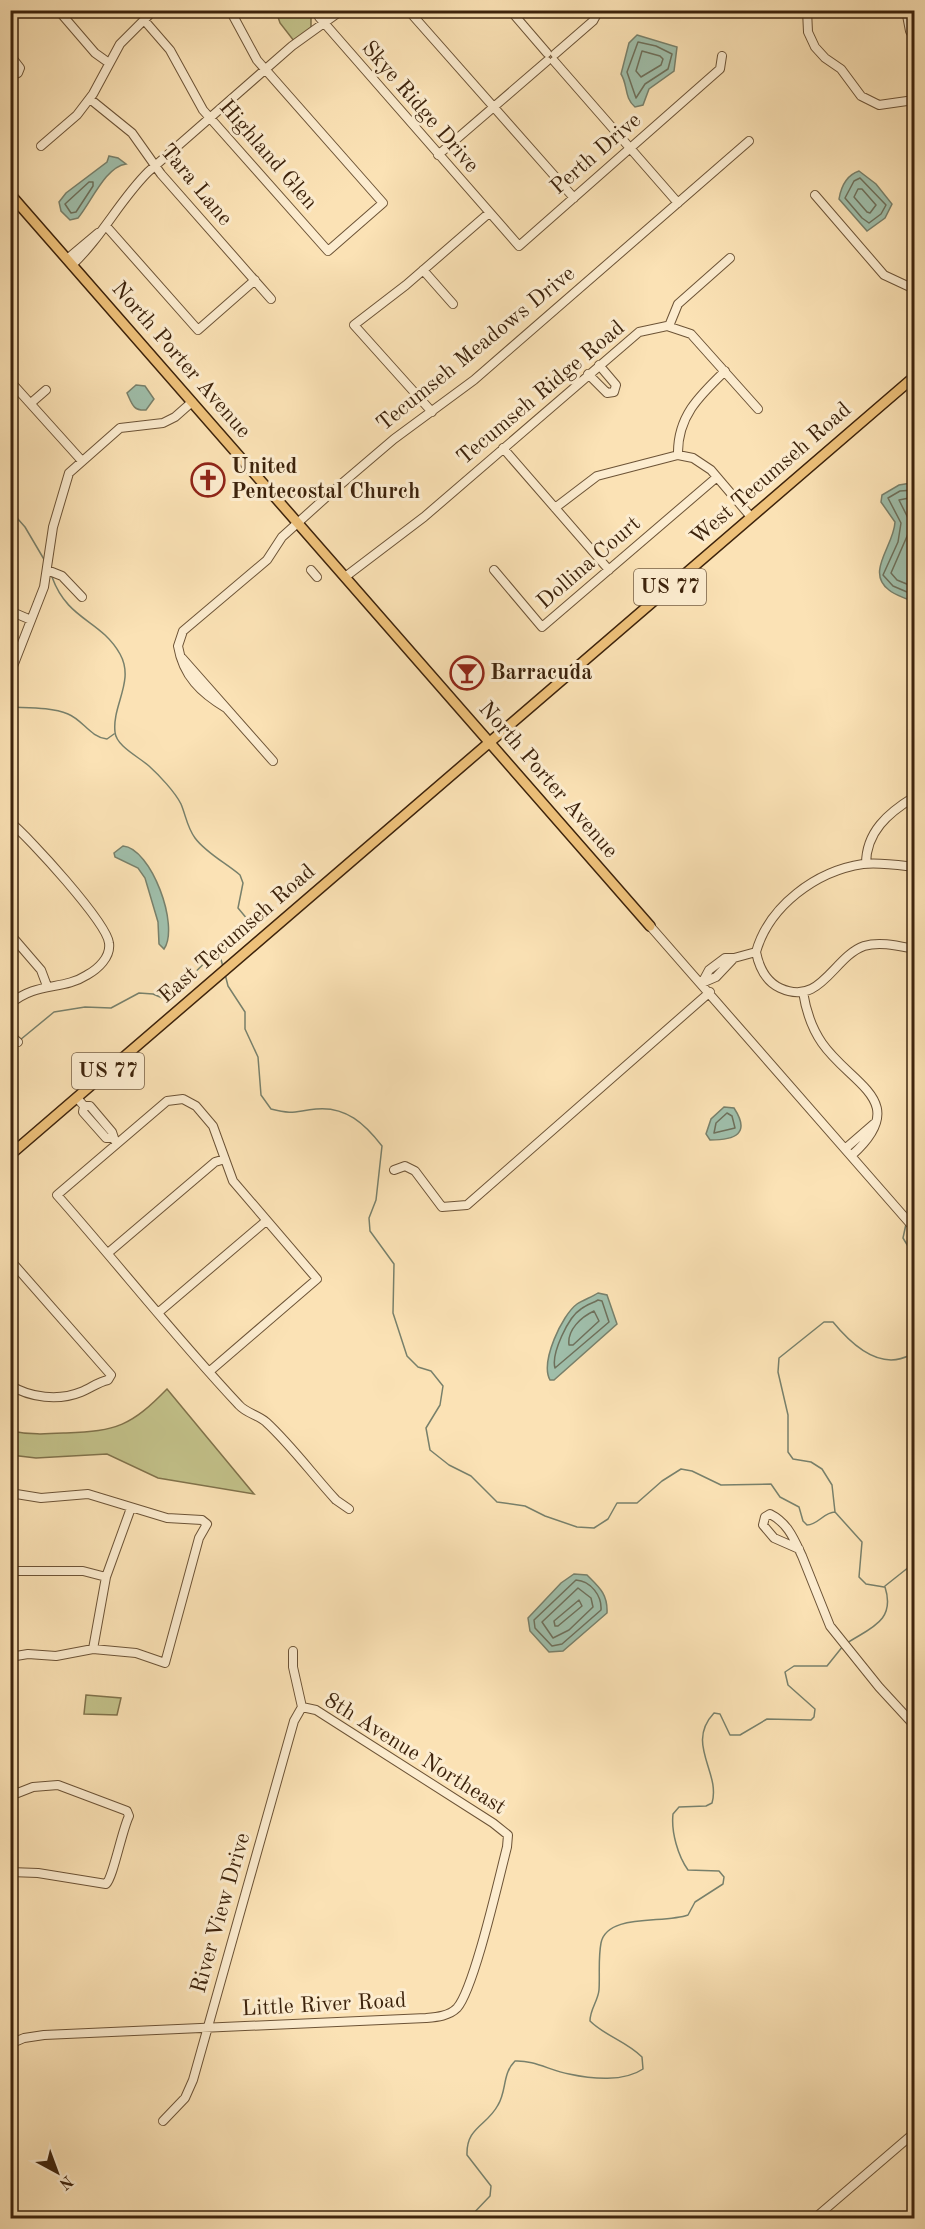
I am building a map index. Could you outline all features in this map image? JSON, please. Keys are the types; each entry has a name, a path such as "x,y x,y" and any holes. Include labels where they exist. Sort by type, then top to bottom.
{"main road":[{"name":"North Porter Avenue","path":"10,194 650,926"},
{"name":"West Tecumseh Road","path":"489,742 915,377"},
{"name":"East Tecumseh Road","path":"10,1155 489,742"},
{"path":"10,2214 14,2218"}],"street":[{"path":"58,10 95,53 109,63"},
{"path":"41,146 71,121 90,99 120,44 154,10"},
{"path":"230,10 247,45 265,69"},
{"path":"70,262 105,227 136,184 154,166 322,21 342,10"},
{"path":"408,10 574,198"},
{"path":"510,10 678,203"},
{"path":"438,155 593,21 599,10"},
{"path":"807,10 808,32 815,47 825,58 841,69 861,96 879,105 915,100"},
{"path":"906,10 909,31 915,38"},
{"name":"Highland Glen","path":"144,20 170,50 191,92 210,117 328,251 382,203 265,69"},
{"name":"Skye Ridge Drive","path":"322,21 489,213"},
{"path":"10,55 20,68 18,73 10,77"},
{"name":"Perth Drive","path":"489,213 519,246 720,69 722,56"},
{"name":"Tara Lane","path":"90,99 132,133 154,166 271,299"},
{"name":"Tecumseh Meadows Drive","path":"273,761 181,658 178,646 183,632 271,555 282,537 394,439 474,380 749,141"},
{"path":"815,195 884,275 915,288"},
{"path":"432,412 354,325 489,213"},
{"path":"105,227 198,330 255,280"},
{"path":"730,258 678,304 669,326 691,334 758,409"},
{"path":"423,270 453,304"},
{"name":"Tecumseh Ridge Road","path":"345,577 417,522 639,332 659,326 669,326"},
{"path":"588,374 604,391 610,394 614,392 616,385 599,365"},
{"path":"678,455 680,433 690,407 704,390 725,372"},
{"path":"10,381 82,460"},
{"path":"31,403 46,390"},
{"path":"10,674 40,598 49,568 65,481 82,460 114,432 132,426 151,425 175,417 192,402"},
{"path":"503,448 609,570"},
{"path":"555,508 597,476 678,455 699,461 717,477 752,517"},
{"name":"Dollina Court","path":"494,570 542,627 717,477"},
{"path":"49,568 62,576 82,597"},
{"path":"311,570 317,577"},
{"path":"10,611 31,620"},
{"path":"866,864 866,849 870,837 893,812 915,797"},
{"path":"10,822 96,918 108,938 108,952 92,972 81,979 29,990 10,1004"},
{"path":"915,867 866,864 837,870 821,878 787,902 764,930 756,952 759,966 771,982 788,991 803,992 817,987 844,958 866,946 879,944 915,949"},
{"name":"North Porter Avenue","path":"650,926 914,1227"},
{"path":"10,934 41,970 48,986"},
{"path":"702,983 716,977 734,958 756,952"},
{"path":"394,1170 405,1166 415,1171 442,1206 467,1205 710,992"},
{"path":"803,992 812,1027 823,1045 871,1093 878,1121 867,1142 852,1155"},
{"path":"10,1035 18,1042"},
{"path":"77,1098 84,1106 90,1106 112,1132 114,1140"},
{"path":"210,1371 317,1279 233,1181 213,1126 196,1106 183,1099 167,1101 114,1140 57,1195 241,1408 265,1421 336,1500 349,1509"},
{"path":"846,1148 878,1121"},
{"path":"108,1253 215,1162 225,1159"},
{"path":"159,1312 266,1221"},
{"path":"10,1260 110,1374 108,1380 70,1395 55,1397 28,1394 10,1385"},
{"path":"10,1492 41,1498 88,1494 167,1518 206,1522 206,1528 199,1538 168,1660 163,1663 136,1653 93,1649 56,1656 28,1654 10,1657"},
{"path":"93,1649 106,1577 131,1508"},
{"path":"799,1549 770,1534 763,1525 765,1517 770,1514 783,1522 799,1549 830,1626 915,1725"},
{"path":"10,1571 83,1570 106,1577"},
{"path":"293,1651 293,1667 302,1707"},
{"name":"8th Avenue Northeast","path":"302,1707 316,1710 494,1823 507,1835"},
{"name":"River View Drive","path":"163,2121 190,2090 294,1721 302,1707"},
{"path":"10,1796 33,1787 58,1785 127,1811 129,1816 119,1844 111,1880 106,1884 38,1873 10,1872"},
{"name":"Little River Road","path":"10,2044 24,2038 44,2035 426,2018 449,2014 465,1995 507,1847 507,1835"},
{"path":"815,2218 915,2133"}],"shaded area":[{"path":"276,11 314,11 311,15 311,28 294,41 280,23"},
{"path":"167,1389 254,1494 158,1478 107,1454 36,1458 11,1455 11,1431 52,1434 111,1428 133,1419"},
{"path":"86,1695 121,1698 117,1715 84,1714"}],"water":[{"path":"637,35 677,47 674,71 649,89 643,105 635,107 629,100 621,74 629,43"},
{"path":"109,156 118,158 126,164 118,167 105,178 78,218 70,220 61,211 59,202 66,193 107,162"},
{"path":"859,171 876,184 892,204 885,218 867,231 839,199 845,182"},
{"path":"136,385 145,386 154,399 146,410 136,408 127,393"},
{"path":"914,484 914,603 889,590 882,583 880,575 880,567 895,522 881,502 882,495 899,485"},
{"path":"123,846 133,850 143,860 160,890 168,923 168,938 164,949 159,944 158,922 145,878 138,868 115,857 114,853"},
{"path":"724,1107 734,1108 741,1124 740,1130 738,1134 727,1139 710,1140 706,1134 711,1119"},
{"path":"598,1293 607,1295 617,1324 554,1380 550,1380 548,1362 559,1328 577,1304"},
{"path":"574,1574 587,1575 599,1587 606,1601 607,1613 563,1651 549,1652 530,1631 528,1618 561,1583"}],"waterway":[{"path":"10,510 25,527 45,561"},
{"path":"20,1040 54,1012 85,1007 111,1008 139,993 153,994 167,1000 248,920 238,908 243,883 240,875 210,853 195,838 181,804 171,789 116,737 115,722 124,683 124,664 112,642 67,603 52,577"},
{"path":"10,707 54,710 68,714 101,738 107,739 114,734"},
{"path":"218,948 223,967"},
{"path":"225,974 228,986 245,1012 245,1029 258,1057 261,1095 271,1109 290,1112 316,1109 337,1110 362,1124 382,1146 376,1200 369,1218 370,1231 394,1264 393,1313 407,1356 418,1367 431,1371 443,1386 440,1405 426,1428 430,1450 449,1465 471,1476 497,1502 525,1506 577,1527 594,1528 608,1519 617,1503 637,1503 662,1481 681,1469 692,1471 721,1485 771,1484 780,1497 799,1507 803,1521 807,1525 835,1512"},
{"path":"10,1048 16,1043"},
{"path":"906,1224 903,1238 914,1256"},
{"path":"884,1587 866,1584 859,1577 862,1542 835,1512 832,1485 822,1469 811,1462 793,1459 788,1452 788,1415 778,1372 779,1358 824,1322 833,1322 848,1339 867,1353 888,1360 910,1355 914,1335"},
{"path":"885,1586 914,1563"},
{"path":"847,1643 872,1628 884,1616 887,1608 885,1587"},
{"path":"469,2218 490,2196 491,2186 467,2155 470,2138 498,2105 508,2071 515,2061 529,2062 562,2073 598,2078 617,2078 643,2069 642,2057 590,2021 599,1990 601,1943 605,1934 625,1923 688,1915 695,1902 723,1884 724,1877 719,1871 688,1870 678,1851 673,1828 673,1814 679,1807 706,1806 712,1803 712,1780 703,1747 706,1724 714,1713 720,1714 730,1735 740,1735 767,1719 811,1720 815,1709 788,1685 785,1672 794,1666 827,1666 843,1646"}],"place":[{"name":"United Pentecostal Church","path":"208,480"},
{"name":"Barracuda","path":"467,673"}]}
